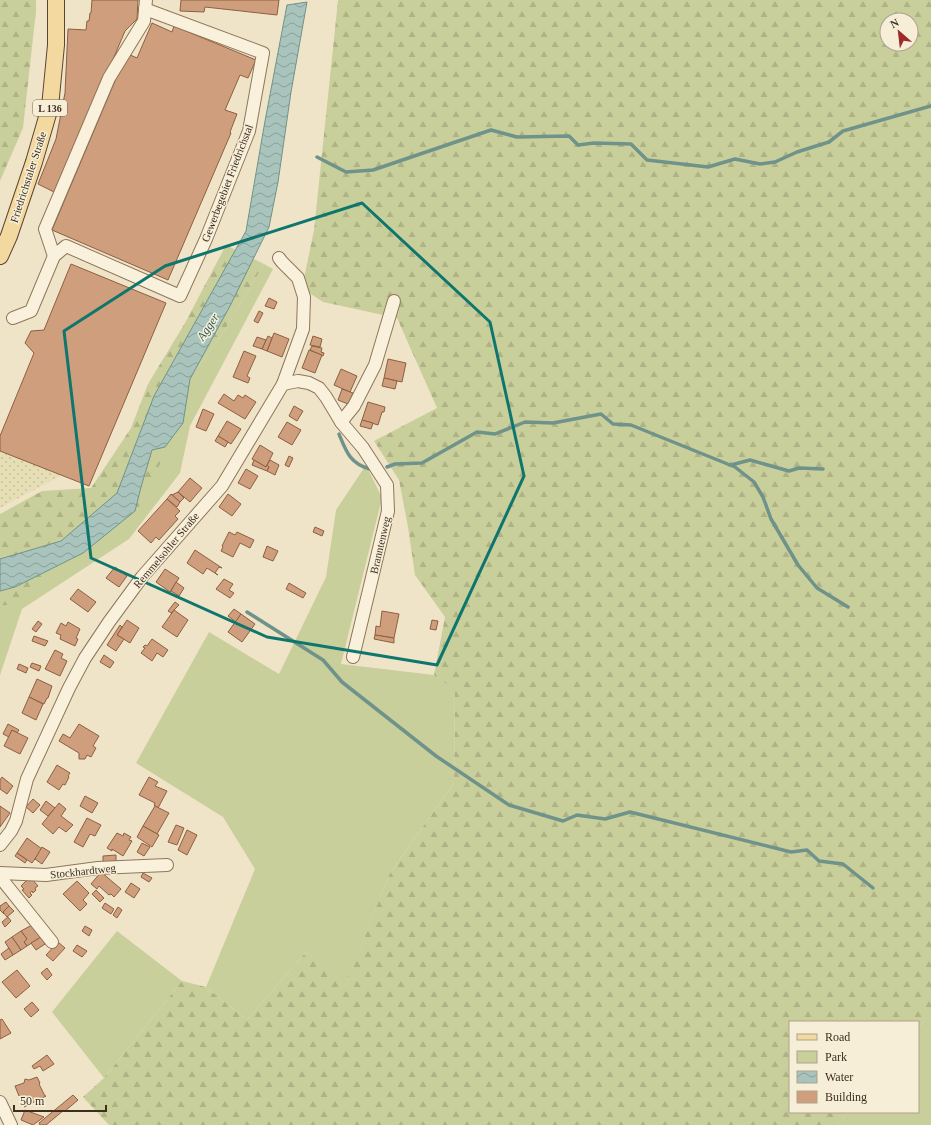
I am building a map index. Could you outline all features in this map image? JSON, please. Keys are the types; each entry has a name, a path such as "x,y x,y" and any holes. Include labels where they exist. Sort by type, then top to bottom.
{"main road":[{"name":"Friedrichstaler Straße","path":"0,256 9,236 34,162 50,107 56,45 56,0"}],"street":[{"name":"Gewerbegebiet Friedrichstal","path":"145,4 264,53 249,131 206,240 180,296 66,246 54,256 45,229 109,78 144,21 145,4"},
{"path":"14,318 31,311 54,256"},
{"name":"Remmelsohler Straße","path":"0,845 11,831 16,821 27,779 69,688 85,658 142,577 222,486 283,384 303,329 304,297 298,278 279,258"},
{"path":"341,422 354,406 375,365 394,301"},
{"name":"Branntenweg","path":"283,384 298,381 309,382 319,388 341,422 364,448 387,485 388,511 353,657"},
{"name":"Stockhardtweg","path":"0,873 46,875 98,868 167,865"},
{"path":"0,878 52,942"},
{"path":"0,1102 10,1125"}],"highlighted area":[{"path":"362,203 490,322 524,476 437,665 267,637 91,558 64,331 165,266"}],"shaded area":[{"path":"0,451 62,475 0,508"}],"green space":[{"path":"0,0 36,0 36,11 23,128 0,181"},
{"path":"338,0 931,0 931,1020 927,1018 919,1027 919,1021 789,1021 789,1113 848,1113 837,1125 109,1125 83,1097 104,1078 182,981 206,987 247,1020 306,952 347,980 390,873 454,783 455,690 434,675 445,617 415,575 399,480 374,441 437,408 397,318 323,302 302,288 314,230"},
{"path":"226,245 264,264 221,336 188,380 178,427 137,511 8,605 0,606 0,514 42,491 91,488 131,428 148,384 185,323"},
{"path":"264,264 273,269 190,426 180,473 129,539 22,609 0,675 0,606 8,605 188,380 221,336"},
{"path":"366,465 382,498 341,664 434,675 455,689 454,783 390,873 347,981 306,952 247,1020 206,987 255,869 223,817 136,763 209,632 279,674 326,577 336,510"},
{"path":"117,931 182,981 104,1078 52,1012"},
{"path":"927,1018 931,1020 931,1125 837,1125 848,1113 919,1113 919,1027"}],"water":[{"name":"Agger","path":"307,2 291,92 278,182 269,227 230,306 190,379 183,423 165,447 152,450 135,511 83,553 15,587 0,591 0,559 61,541 117,493 154,396 246,231 287,5"}],"building":[{"path":"92,0 138,0 137,19 125,31 57,192 54,192 38,184 56,139 65,93 68,29 86,30 87,21 89,21 91,13"},
{"path":"181,0 279,0 277,15 205,7 204,12 180,11"},
{"path":"152,23 172,32 174,26 256,60 248,78 240,75 225,110 237,114 230,132 231,133 168,280 52,230 125,57 128,54 137,58"},
{"path":"71,264 166,303 89,486 0,451 0,436 34,353 25,343 31,331 44,330"},
{"path":"269,298 277,302 274,309 265,306"},
{"path":"259,311 263,313 258,323 254,321"},
{"path":"274,333 289,339 282,357 267,351"},
{"path":"268,336 272,338 267,351 262,349"},
{"path":"313,336 322,339 320,347 310,345"},
{"path":"257,337 266,340 262,349 253,346"},
{"path":"312,346 322,348 321,352 324,353 323,356 310,350"},
{"path":"309,350 322,355 315,373 302,368"},
{"path":"244,351 256,356 247,376 250,378 248,383 233,377"},
{"path":"388,359 406,363 402,382 384,378"},
{"path":"341,369 357,376 350,392 334,385"},
{"path":"384,378 397,381 395,389 382,386"},
{"path":"342,389 353,393 348,404 338,400"},
{"path":"224,394 234,401 238,395 243,398 245,395 256,402 245,419 218,403"},
{"path":"368,402 385,407 378,425 362,420"},
{"path":"294,406 303,411 297,421 289,416"},
{"path":"203,409 214,414 206,431 196,427"},
{"path":"362,420 373,423 371,429 360,426"},
{"path":"227,421 241,429 231,444 218,436"},
{"path":"287,422 301,430 292,445 278,437"},
{"path":"218,436 228,442 225,447 215,441"},
{"path":"260,445 273,453 266,467 252,459"},
{"path":"289,456 293,458 289,467 285,465"},
{"path":"254,460 266,467 267,465 269,467 267,471 252,465"},
{"path":"270,460 279,465 275,475 267,471 269,467 267,465"},
{"path":"246,469 258,476 250,489 238,483"},
{"path":"190,478 202,488 190,502 178,492"},
{"path":"178,492 184,498 180,502 172,495"},
{"path":"171,494 180,502 177,507 167,499"},
{"path":"228,494 241,504 232,516 219,507"},
{"path":"167,499 180,511 175,516 178,519 159,540 156,537 151,543 138,531"},
{"path":"315,527 324,531 322,536 313,532"},
{"path":"229,532 235,535 237,532 254,540 250,548 240,543 233,557 221,551"},
{"path":"267,546 278,551 273,561 263,557"},
{"path":"195,550 222,568 219,567 215,573 218,575 207,568 203,574 187,563"},
{"path":"115,567 127,576 119,587 106,578"},
{"path":"165,569 179,578 170,592 156,582"},
{"path":"224,579 233,584 229,590 234,593 230,598 216,589"},
{"path":"176,582 184,588 179,596 171,591"},
{"path":"289,583 306,593 303,598 286,589"},
{"path":"78,589 96,602 88,612 70,599"},
{"path":"175,602 179,605 171,613 168,611"},
{"path":"234,609 241,614 236,622 228,616"},
{"path":"174,610 188,620 177,637 162,627"},
{"path":"382,611 399,614 394,638 375,635 376,626 380,627"},
{"path":"241,614 255,624 242,642 228,632"},
{"path":"127,620 139,628 130,643 117,635"},
{"path":"432,620 438,621 436,630 430,629"},
{"path":"38,621 42,624 36,632 32,629"},
{"path":"68,622 80,629 76,638 78,639 75,646 60,639 61,635 56,633 61,623 66,626"},
{"path":"120,625 122,627 117,635 124,639 116,651 107,645"},
{"path":"375,635 394,638 394,643 374,639"},
{"path":"34,636 48,641 45,646 32,641"},
{"path":"152,639 168,650 163,657 157,653 152,661 141,653 145,648 143,647 145,645 147,646"},
{"path":"55,650 63,654 61,658 67,661 60,676 45,669"},
{"path":"104,655 114,662 110,668 100,662"},
{"path":"32,663 41,666 39,671 30,667"},
{"path":"19,664 28,668 26,673 17,669"},
{"path":"37,679 52,686 48,698 44,704 29,697"},
{"path":"29,697 43,704 36,720 22,713"},
{"path":"8,724 19,730 17,733 12,730 9,737 3,734"},
{"path":"79,724 99,736 93,746 96,748 91,757 87,755 85,759 79,759 79,753 59,741 63,734 70,738"},
{"path":"12,730 28,738 20,754 4,746"},
{"path":"57,765 70,773 65,785 63,784 59,790 47,782"},
{"path":"2,777 13,786 7,794 0,789 0,780"},
{"path":"149,777 158,782 155,786 167,791 158,808 154,805 155,803 139,795"},
{"path":"85,796 98,803 92,813 80,806"},
{"path":"33,799 40,805 33,813 26,807"},
{"path":"46,801 55,808 48,816 40,810"},
{"path":"59,803 66,809 61,816 73,825 66,832 59,827 53,834 42,824"},
{"path":"0,806 10,813 0,827"},
{"path":"155,806 169,813 157,834 143,826"},
{"path":"87,818 101,825 95,836 90,834 83,847 74,842"},
{"path":"176,825 184,828 177,845 168,842"},
{"path":"143,826 159,835 152,847 137,837"},
{"path":"187,830 197,835 187,855 178,850"},
{"path":"117,833 123,836 124,833 131,837 129,840 132,841 123,856 112,849 112,851 107,848"},
{"path":"27,838 42,849 32,863 17,853"},
{"path":"142,843 150,847 144,856 137,852"},
{"path":"42,847 50,852 42,864 35,859"},
{"path":"17,853 27,860 25,863 15,856"},
{"path":"116,855 116,862 103,863 103,856"},
{"path":"101,872 121,889 114,897 111,894 109,895 99,886 97,889 91,884"},
{"path":"143,873 152,878 149,882 141,877"},
{"path":"30,877 38,886 35,888 36,890 33,893 32,891 30,893 32,895 29,898 22,890 24,889 21,886"},
{"path":"77,881 89,893 83,900 87,904 80,911 63,894"},
{"path":"131,883 140,889 134,898 125,892"},
{"path":"96,890 104,898 100,902 92,894"},
{"path":"6,902 9,906 3,912 4,914 0,910 0,906"},
{"path":"105,903 114,909 111,914 102,908"},
{"path":"9,906 14,911 7,917 3,912"},
{"path":"118,907 122,910 117,918 113,915"},
{"path":"8,917 11,921 5,927 2,922"},
{"path":"32,925 41,937 27,946 24,942 27,939 21,931"},
{"path":"85,926 92,930 89,936 82,931"},
{"path":"21,931 27,939 24,942 27,946 21,950 12,937"},
{"path":"12,937 21,950 13,955 5,942"},
{"path":"41,937 45,944 36,950 31,943"},
{"path":"58,942 65,948 53,961 46,955"},
{"path":"77,945 87,951 82,957 73,951"},
{"path":"9,948 13,955 5,960 1,954"},
{"path":"47,968 52,975 47,980 41,973"},
{"path":"17,970 30,986 16,998 2,982"},
{"path":"32,1002 39,1010 31,1017 24,1009"},
{"path":"2,1019 11,1033 0,1039 0,1020"},
{"path":"47,1055 54,1064 43,1071 40,1066 34,1069 32,1066"},
{"path":"37,1077 46,1096 24,1107 25,1106 15,1086 24,1083 25,1079 29,1080"},
{"path":"73,1095 78,1100 46,1125 40,1125 39,1123"},
{"path":"25,1110 44,1117 33,1125 21,1120"}],"waterway":[{"path":"317,157 346,172 373,170 491,130 517,137 569,136 578,145 594,143 631,144 647,160 708,167 735,159 760,164 775,162 797,152 829,142 843,131 931,106"},
{"path":"387,467 395,464 422,463 477,432 495,434 525,422 553,423 601,414 613,424 631,425 735,467 754,482 763,497 771,519 798,565 817,588 848,607"},
{"path":"339,434 353,460 363,467 370,469"},
{"path":"731,465 750,460 789,471 799,468 823,469"},
{"path":"247,612 323,660 342,682 436,756 509,805 563,821 577,815 605,819 630,812 791,852 807,850 819,861 843,864 873,888"}]}
